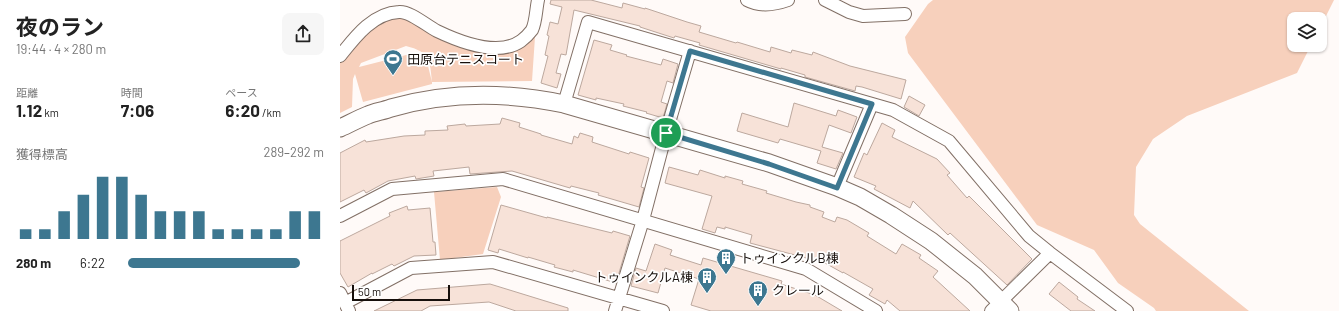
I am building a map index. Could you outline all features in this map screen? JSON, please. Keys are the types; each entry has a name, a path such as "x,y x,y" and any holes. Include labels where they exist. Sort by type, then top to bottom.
{"street":[{"path":"340,56 352,40 370,23 384,15 400,12 413,17 437,31 469,44 488,48 503,48 517,44 532,30 538,0"},
{"path":"747,0 752,3 766,5 778,4 788,0"},
{"path":"825,0 849,12 863,16 905,14"},
{"path":"564,104 588,22 892,110 949,141 1029,236 1050,254 1128,311"},
{"path":"615,311 643,220 690,51"},
{"path":"340,128 376,113 416,101 492,95 536,98 564,104 769,164 860,197 931,240 975,276 1001,308 1050,254"},
{"path":"837,188 872,104"},
{"path":"340,216 392,189 503,179 806,269 876,311"},
{"path":"345,302 411,268 493,262 664,311"}],"shaded area":[{"path":"933,0 1334,0 1327,14 1327,12 1287,12 1287,52 1308,52 1297,73 1187,116 1153,139 1136,167 1134,215 1140,224 1249,311 1156,311 1154,308 1118,283 1094,250 1037,225 908,53 905,37 928,4"},
{"path":"402,17 503,51 530,33 535,37 532,81 432,82 432,84 363,102 355,74 353,79 352,107 340,113 340,62 355,43 379,23","holes":["406,46 420,51 427,58 432,82 426,58 414,53 359,67 361,63"]},
{"path":"497,187 501,197 483,254 440,260 434,192"}],"building":[{"path":"551,0 591,0 622,8 623,3 645,8 701,26 699,32 736,43 737,42 770,52 771,47 791,53 792,50 812,55 813,52 850,66 906,80 901,99 862,87 856,86 855,91 805,77 805,75 699,45 700,43 675,36 674,38 640,26 574,10 566,55 561,54 556,73 561,74 557,88 541,83 548,56 545,55 550,22 558,24 562,7 550,4"},
{"path":"594,40 612,45 610,50 627,55 626,56 661,65 663,59 678,64 673,83 667,81 661,102 667,104 663,118 623,106 624,104 596,98 596,100 578,95"},
{"path":"909,96 925,105 919,116 904,107"},
{"path":"794,103 836,116 838,110 857,117 851,133 829,125 822,147 843,153 836,169 817,163 821,151 780,139 778,143 737,131 742,113 788,127"},
{"path":"502,118 520,123 519,127 572,144 574,136 578,138 580,133 593,137 592,142 629,154 630,152 649,158 641,187 644,188 639,207 598,195 599,193 571,186 570,188 512,171 470,174 469,167 433,171 434,176 416,179 415,176 388,181 366,193 364,190 340,202 340,153 365,140 366,142 404,136 425,135 425,131 448,130 447,126 465,124 466,126 500,124"},
{"path":"882,123 895,130 892,137 937,159 950,173 947,175 967,198 969,196 1032,259 1007,285 950,233 948,235 913,201 910,208 874,189 876,186 854,177 864,153 867,155"},
{"path":"669,167 698,175 700,170 725,178 725,176 743,181 742,184 767,191 766,193 810,205 810,207 824,212 822,217 835,222 837,217 847,220 869,233 867,236 896,254 902,244 921,255 919,258 938,271 933,277 970,311 900,311 887,300 885,304 869,295 873,289 825,263 750,243 752,235 725,227 725,229 717,227 715,233 702,229 712,196 665,183"},
{"path":"501,205 547,218 612,233 613,231 630,236 616,283 573,270 573,272 554,267 555,265 499,249 498,253 488,250"},
{"path":"407,206 408,210 430,208 433,242 435,242 436,255 414,256 394,266 392,264 372,273 348,287 340,273 340,241 390,216 389,213"},
{"path":"655,244 672,250 670,255 701,265 703,258 782,281 781,284 815,295 842,311 711,311 691,305 699,279 665,268 658,293 631,286 636,268 646,271"},
{"path":"1059,282 1078,297 1077,299 1095,311 1071,311 1049,294"},
{"path":"490,284 568,308 568,311 516,311 489,302 430,306 421,311 374,311 417,290"}],"place":[{"name":"田原台テニスコート","path":"393,76"},
{"name":"トゥインクルB棟","path":"726,275"},
{"name":"トゥインクルA棟","path":"707,294"},
{"name":"クレール","path":"758,307"}],"route":[{"path":"690,51 872,104 837,188 769,164 666,133 690,51"}]}
